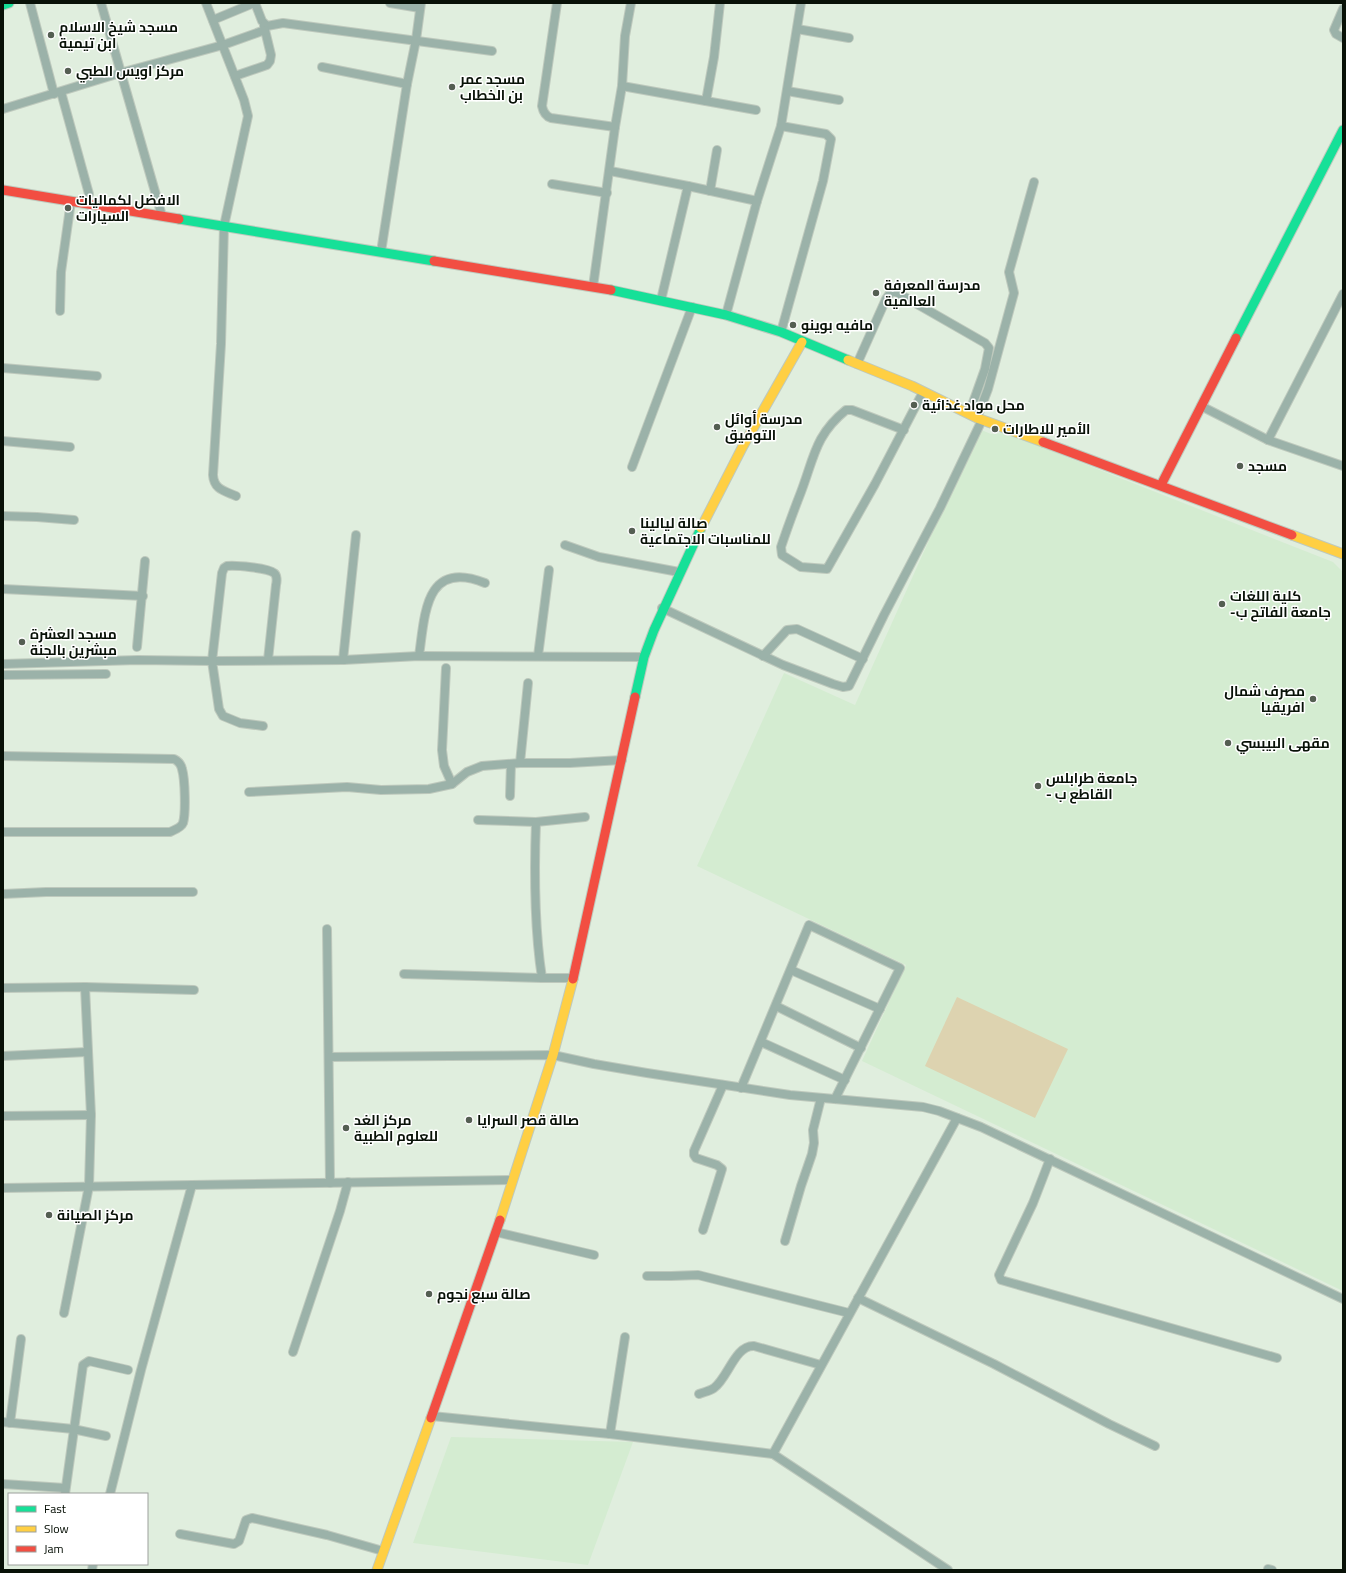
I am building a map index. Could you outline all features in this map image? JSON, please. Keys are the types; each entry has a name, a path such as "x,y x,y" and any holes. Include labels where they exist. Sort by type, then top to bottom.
{"street":[{"path":"3,5 9,3"},
{"path":"30,3 89,194"},
{"path":"101,3 162,216"},
{"path":"206,3 235,76 248,116 224,226 221,344 213,475 213,481 220,490 236,496"},
{"path":"213,20 254,3 264,27 270,61 267,64 235,76"},
{"path":"381,252 407,84 416,40 420,5 390,3"},
{"path":"557,3 542,106 544,112 551,118 615,127"},
{"path":"593,287 622,86 625,36 630,3"},
{"path":"706,101 714,57 720,3"},
{"path":"726,315 757,202 781,126 801,3"},
{"path":"1343,9 1334,30 1336,34 1343,38"},
{"path":"3,109 120,73 223,45 264,27 283,22 492,51"},
{"path":"797,29 849,38"},
{"path":"322,68 407,84"},
{"path":"622,86 756,110"},
{"path":"787,91 839,100"},
{"path":"781,126 826,134 831,139 823,181 781,332"},
{"path":"1161,485 1343,130"},
{"path":"710,191 718,150"},
{"path":"610,171 688,186 757,202"},
{"path":"662,608 763,656 843,687 849,686 940,508 988,389 1014,293 1010,272 1034,182"},
{"path":"552,184 607,193"},
{"path":"661,300 688,186"},
{"path":"3,190 593,287 661,300 726,315 781,332 923,392 976,418 1161,485 1343,554"},
{"path":"60,312 61,272 71,202"},
{"path":"857,364 886,299 891,292 896,292 985,343 989,348 976,418"},
{"path":"1268,440 1343,295"},
{"path":"632,467 692,307"},
{"path":"377,1570 496,1232 553,1055 573,978 644,657 662,608 742,446 802,342"},
{"path":"3,368 97,376"},
{"path":"904,430 852,410 846,410 837,417 824,433 812,458 781,547 782,554 801,567 827,569 868,497 904,430 923,392"},
{"path":"1201,406 1268,440 1343,466"},
{"path":"3,441 70,447"},
{"path":"3,516 74,520"},
{"path":"343,660 356,536"},
{"path":"565,544 599,557 680,572"},
{"path":"137,647 143,596 145,561"},
{"path":"264,726 240,723 223,716 218,709 212,661 222,572 224,568 230,566 269,571 276,575 268,660"},
{"path":"538,656 549,570"},
{"path":"419,656 426,611 430,597 438,585 448,579 458,576 471,577 485,582"},
{"path":"3,589 143,596"},
{"path":"763,656 787,630 792,628 863,658"},
{"path":"3,664 138,660 343,660 419,656 644,657"},
{"path":"446,668 442,750 444,766 452,784"},
{"path":"3,675 106,674"},
{"path":"520,763 528,683"},
{"path":"3,756 174,759 182,767 184,802 182,824 179,828 170,832 3,832"},
{"path":"249,792 347,787 381,790 429,789 452,784 467,772 482,766 520,763 570,763 622,760"},
{"path":"510,796 511,764"},
{"path":"478,820 536,822 585,817"},
{"path":"536,822 534,890 535,924 542,978"},
{"path":"3,894 46,892 193,892"},
{"path":"741,1088 809,926 900,968 835,1099"},
{"path":"327,929 330,1183"},
{"path":"791,970 880,1008"},
{"path":"404,974 573,978"},
{"path":"3,988 85,987 194,990"},
{"path":"64,1313 89,1186 91,1116 85,987"},
{"path":"776,1006 860,1048"},
{"path":"760,1042 845,1080"},
{"path":"3,1056 87,1052"},
{"path":"329,1057 553,1055 617,1068 741,1088 821,1098 923,1107 981,1127 1343,1299"},
{"path":"703,1230 722,1169 717,1165 696,1158 694,1151 723,1085"},
{"path":"786,1241 801,1186 812,1154 814,1142 813,1130 821,1098"},
{"path":"3,1116 91,1116"},
{"path":"773,1454 957,1118"},
{"path":"1050,1159 1033,1203 999,1275 1001,1280 1009,1284 1277,1358"},
{"path":"3,1188 512,1180"},
{"path":"293,1352 340,1211 348,1182"},
{"path":"110,1493 141,1370 192,1185"},
{"path":"496,1232 594,1255"},
{"path":"646,1276 698,1275 849,1313"},
{"path":"858,1298 994,1364 1109,1424 1155,1446"},
{"path":"610,1434 625,1337"},
{"path":"21,1339 7,1422 73,1429 106,1436"},
{"path":"699,1394 714,1388 737,1355 747,1347 754,1346 821,1365"},
{"path":"3,1484 65,1491 84,1363 89,1361 128,1370"},
{"path":"432,1416 610,1434 773,1454 948,1570"},
{"path":"180,1534 234,1544 239,1541 246,1520 252,1518 327,1535 383,1551"}],"shaded area":[{"name":"جامعة طرابلس - القاطع ب","path":"979,429 991,434 1006,433 1333,562 1343,572 1343,1291 862,1061 906,965 697,866 784,673 855,705"},
{"path":"957,997 1068,1049 1035,1118 925,1066"},
{"path":"451,1437 633,1442 588,1565 413,1543"}],"traffic: fast":[{"path":"3,5 9,3"},
{"path":"1236,338 1343,130"},
{"path":"179,219 434,261"},
{"path":"611,290 726,315 781,332 848,360"},
{"path":"635,697 644,657 654,630 701,528"}],"traffic: slow":[{"path":"701,528 743,446 802,342"},
{"path":"848,360 912,386 977,418 1043,442"},
{"path":"1292,535 1343,554"},
{"path":"500,1220 553,1055 573,979"},
{"path":"377,1570 431,1418"}],"traffic: jam":[{"path":"3,190 179,219"},
{"path":"434,261 611,290"},
{"path":"1161,485 1236,338"},
{"path":"1043,442 1292,535"},
{"path":"573,979 635,697"},
{"path":"431,1418 500,1220"}],"place":[{"name":"مسجد شيخ الاسلام ابن تيمية","path":"51,35"},
{"name":"مركز اويس الطبي","path":"68,71"},
{"name":"مسجد عمر بن الخطاب","path":"452,87"},
{"name":"الافضل لكماليات السيارات","path":"68,208"},
{"name":"مدرسة المعرفة العالمية","path":"876,293"},
{"name":"مافيه بوينو","path":"793,325"},
{"name":"محل مواد غذائية","path":"914,405"},
{"name":"مدرسة أوائل التوفيق","path":"717,427"},
{"name":"الأمير للاطارات","path":"995,429"},
{"name":"مسجد","path":"1240,466"},
{"name":"صالة ليالينا للمناسبات الاجتماعية","path":"632,531"},
{"name":"كلية اللغات -جامعة الفاتح ب","path":"1222,604"},
{"name":"مسجد العشرة مبشرين بالجنة","path":"22,642"},
{"name":"مصرف شمال افريقيا","path":"1313,699"},
{"name":"مقهى البيبسي","path":"1228,743"},
{"name":"جامعة طرابلس - القاطع ب","path":"1038,786"},
{"name":"صالة قصر السرايا","path":"469,1120"},
{"name":"مركز الغد للعلوم الطبية","path":"346,1128"},
{"name":"مركز الصيانة","path":"49,1215"},
{"name":"صالة سبع نجوم","path":"429,1294"}]}
